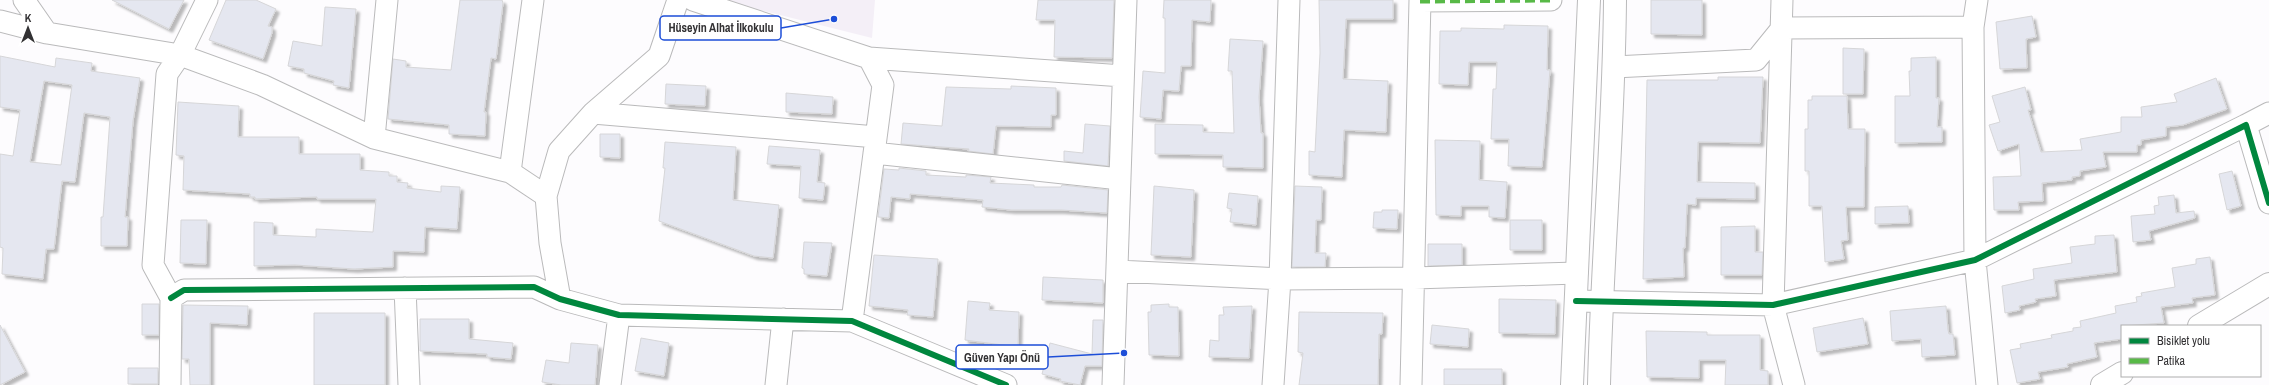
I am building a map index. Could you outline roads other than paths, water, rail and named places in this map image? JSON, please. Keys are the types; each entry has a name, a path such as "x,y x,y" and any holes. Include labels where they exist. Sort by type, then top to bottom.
{"street":[{"path":"24,0 47,33"},
{"path":"170,385 171,298 153,265 167,74 180,55 207,0"},
{"path":"374,138 387,0"},
{"path":"510,172 533,0"},
{"path":"560,299 550,243 546,196 559,151 593,113 659,56 678,0"},
{"path":"693,0 869,58 1123,76"},
{"path":"1113,385 1126,0"},
{"path":"1273,385 1280,279 1289,0"},
{"path":"1411,385 1420,0 1552,0"},
{"path":"1572,385 1589,0"},
{"path":"1599,385 1601,300 1614,67 1615,0"},
{"path":"1782,0 1773,305 1794,385"},
{"path":"1977,0 1973,27 1975,260 1987,385"},
{"path":"0,21 47,33 180,55 262,85 374,138 510,172 546,196"},
{"path":"1782,28 1973,27"},
{"path":"1614,67 1756,60 1782,28"},
{"path":"852,321 883,85 869,58"},
{"path":"593,113 875,145 1120,179"},
{"path":"1576,301 1601,300 1773,305 1975,260 2269,113"},
{"path":"2246,125 2269,203"},
{"path":"1117,271 1280,279 1414,278 1577,273"},
{"path":"2201,325 2269,284"},
{"path":"171,298 184,290 534,287 560,299 620,315 852,321 1006,385"},
{"path":"405,288 409,385"},
{"path":"610,385 620,315"},
{"path":"776,385 783,319"}],"place":[{"name":"Hüseyin Alhat İlkokulu","path":"834,19"},
{"name":"Güven Yapı Önü","path":"1124,353"}]}
